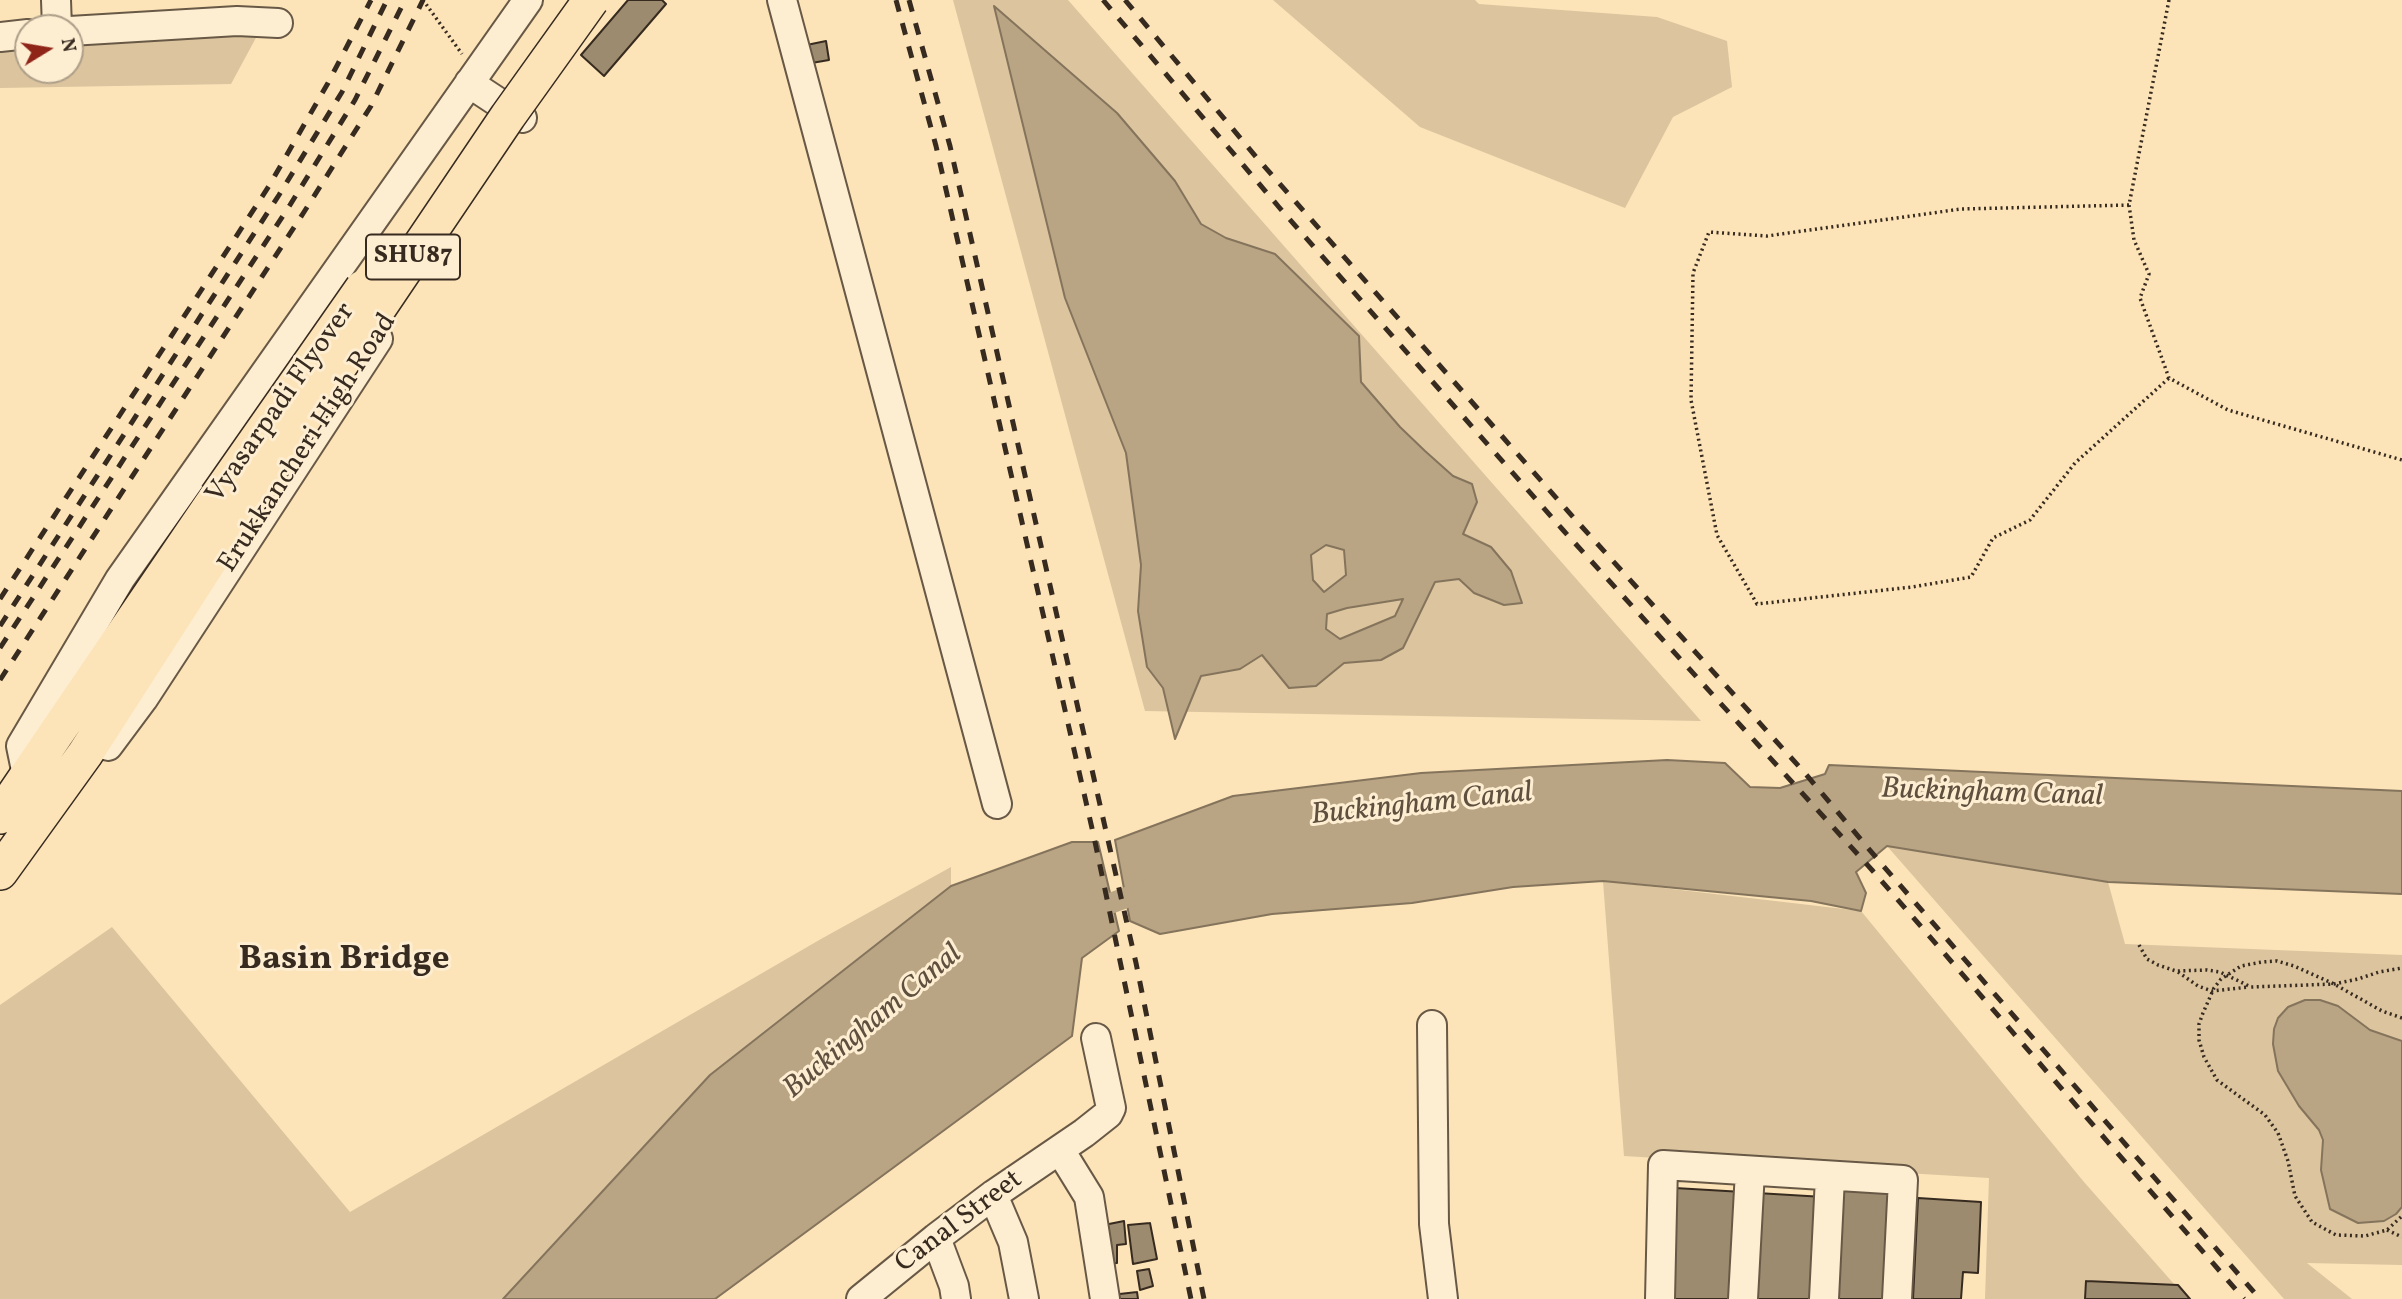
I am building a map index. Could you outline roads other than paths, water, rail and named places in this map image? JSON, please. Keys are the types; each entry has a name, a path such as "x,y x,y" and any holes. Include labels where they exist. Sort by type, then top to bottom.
{"main road":[{"name":"Vyasarpadi Flyover","path":"85,754 228,507 562,0"},
{"name":"Vyasarpadi Flyover","path":"27,775 228,507 590,0"},
{"name":"Erukkancheri High Road","path":"0,872 85,754"},
{"name":"SHU87","path":"0,816 27,775"}],"street":[{"path":"27,775 21,746 120,579 528,0"},
{"name":"Erukkancheri High Road","path":"85,754 107,747 143,699 522,118 605,0"},
{"path":"782,0 997,804"},
{"path":"84,29 189,12 237,10 278,23"},
{"path":"472,78 522,118"},
{"path":"1432,1025 1434,1224 1440,1292 1443,1299"},
{"name":"Canal Street","path":"865,1298 936,1238 1108,1114 1111,1108 1096,1038"},
{"path":"1060,1150 1089,1197 1105,1299"},
{"path":"1660,1299 1663,1165 1903,1180 1897,1299"},
{"path":"1743,1299 1749,1171"},
{"path":"1824,1299 1830,1177"},
{"path":"993,1195 1013,1242 1024,1299"},
{"path":"936,1238 954,1286 956,1299"}],"water":[{"path":"994,6 1117,113 1175,181 1201,224 1226,238 1275,254 1359,336 1361,382 1425,451 1453,476 1472,484 1477,502 1463,534 1491,547 1511,571 1522,603 1504,605 1474,593 1459,579 1435,582 1403,648 1381,660 1344,663 1316,686 1289,688 1262,655 1240,669 1201,676 1175,739 1163,688 1147,667 1138,611 1141,565 1126,453 1065,298","holes":["1326,545 1344,550 1346,575 1324,592 1313,580 1311,555","1403,599 1395,616 1340,639 1326,629 1327,614"]},
{"path":"1667,760 1725,763 1750,787 1780,788 1825,774 1829,765 2402,791 2402,894 2108,882 1887,846 1856,872 1866,893 1861,911 1811,901 1603,881 1513,887 1412,903 1272,914 1160,934 1130,921 1115,840 1233,796 1421,773"},
{"path":"1072,842 1098,842 1119,931 1082,958 1072,1036 715,1299 503,1299 710,1075 951,886"},
{"path":"2305,1000 2320,1000 2338,1006 2370,1030 2402,1041 2402,1207 2384,1221 2358,1223 2330,1209 2321,1170 2323,1140 2319,1130 2299,1106 2278,1071 2273,1044 2278,1018 2288,1007"}],"waterway":[{"name":"Buckingham Canal","path":"1087,912 1152,888"}],"railway":[{"path":"0,599 269,186 328,83 371,0"},
{"path":"0,626 279,195 342,92 387,0"},
{"path":"0,648 290,205 355,100 405,0"},
{"path":"0,680 371,106 423,0"},
{"path":"896,0 936,146 1094,837 1191,1299"},
{"path":"909,0 950,146 1136,963 1204,1299"},
{"path":"1103,0 1278,206 1563,530 1872,870 2244,1299"},
{"path":"1125,0 1257,158 1574,518 1804,772 2260,1299"}],"district":[{"name":"Basin Bridge","path":"344,962"}]}
